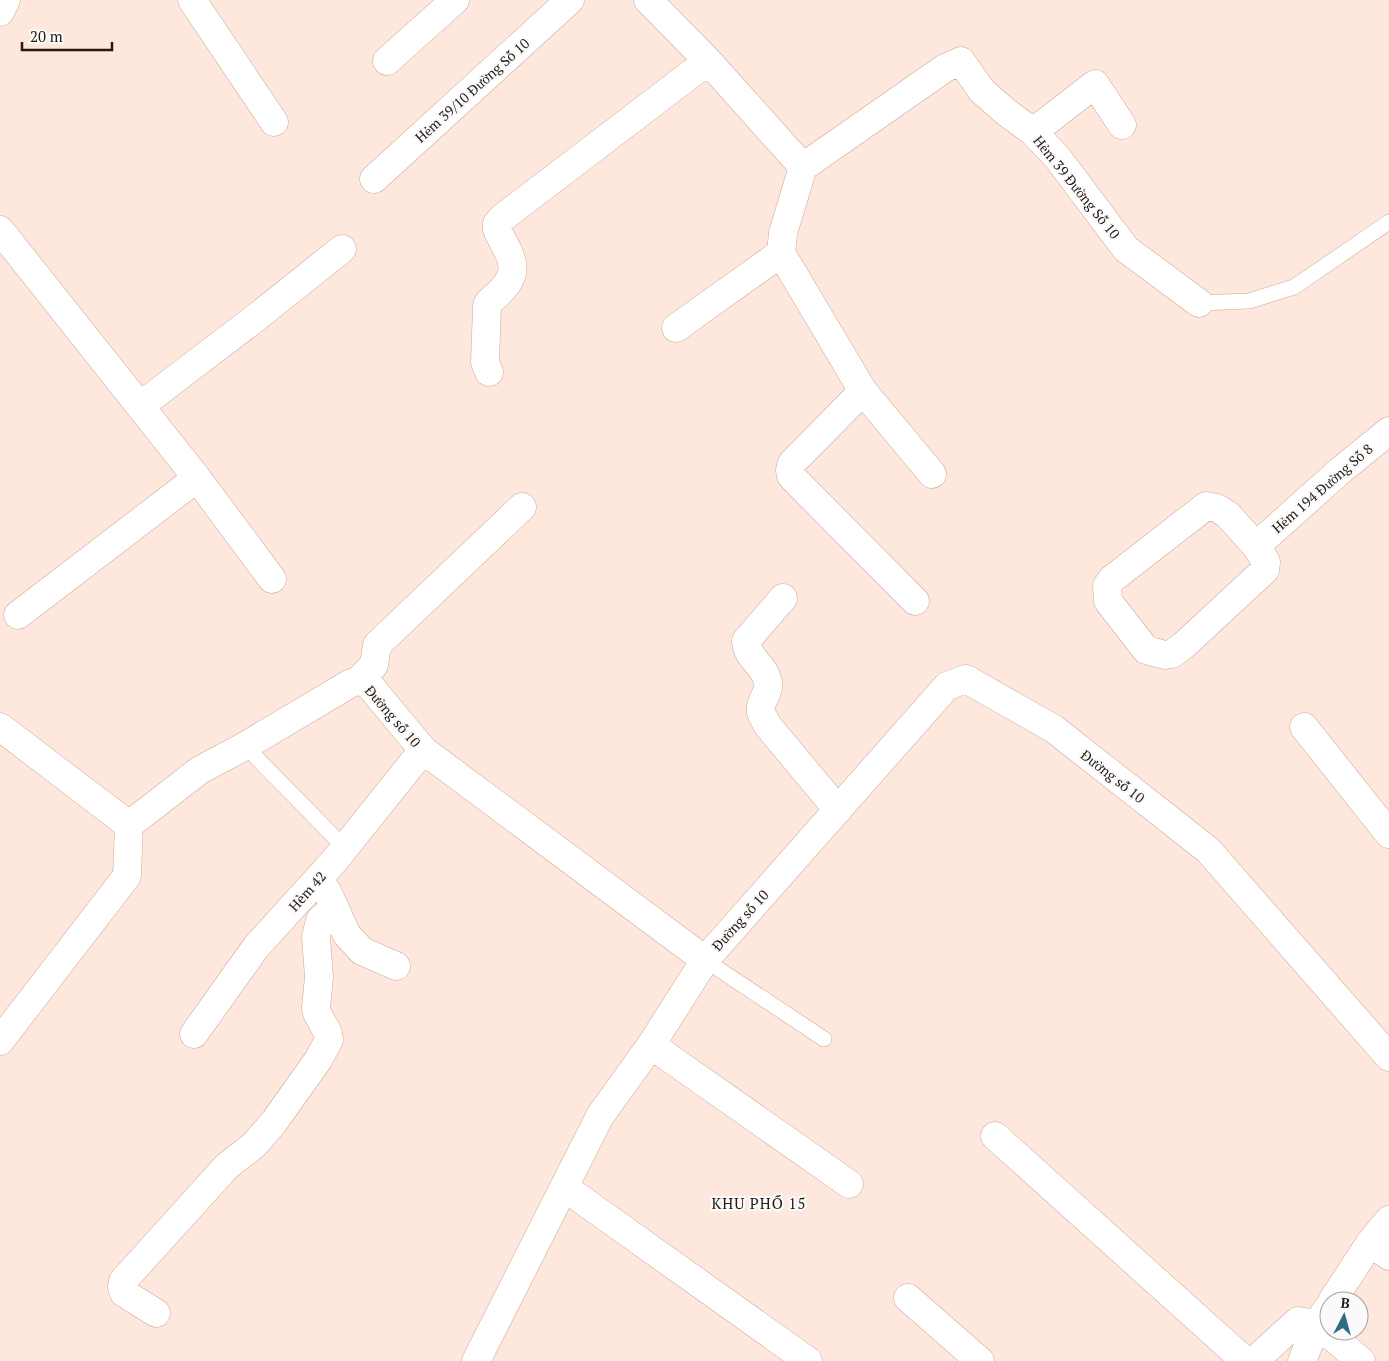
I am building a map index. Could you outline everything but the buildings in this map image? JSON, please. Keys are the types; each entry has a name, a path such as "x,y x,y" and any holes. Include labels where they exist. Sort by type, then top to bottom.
{"street":[{"path":"0,12 6,0"},
{"path":"192,0 274,122"},
{"path":"387,61 454,0"},
{"name":"Hẻm 39/10 Đường Số 10","path":"374,179 570,0"},
{"path":"648,0 708,61 803,167 783,233 781,253 862,391 932,474"},
{"path":"489,372 485,362 487,307 488,303 505,288 512,269 512,263 497,229 497,224 502,218 708,61"},
{"name":"Hẻm 39 Đường Số 10","path":"803,167 945,68 961,61 982,91 1033,132 1056,156 1126,249 1199,303"},
{"path":"1033,132 1096,84 1122,125"},
{"path":"0,230 197,478 272,579"},
{"path":"140,406 342,249"},
{"path":"676,328 781,253"},
{"path":"862,391 792,463 790,476 916,601"},
{"name":"Hẻm 194 Đường Số 8","path":"1256,546 1340,470 1389,432"},
{"path":"18,615 197,478"},
{"path":"1206,506 1217,508 1228,515 1256,546 1266,562 1265,570 1172,654 1165,655 1146,650 1108,601 1107,586 1112,579 1206,506"},
{"path":"359,680 374,665 377,646 522,507"},
{"path":"783,598 746,640 746,649 766,676 768,684 768,692 762,703 761,711 768,726 838,810"},
{"name":"Đường số 10","path":"128,825 200,770 359,680 370,686 423,750 705,960 947,686 966,679 1054,729 1208,850 1389,1056"},
{"path":"0,727 128,825 127,876 0,1041"},
{"path":"1304,727 1389,834"},
{"name":"Hèm 42","path":"194,1034 256,947 345,848 423,750"},
{"path":"321,876 347,935 362,951 396,966"},
{"path":"156,1313 124,1293 122,1287 123,1280 227,1166 254,1145 274,1122 318,1060 329,1040 328,1033 316,1010 319,978 316,937 320,920 335,908"},
{"path":"476,1361 600,1116 651,1045 705,960"},
{"path":"651,1045 849,1184"},
{"path":"995,1136 1245,1361"},
{"path":"564,1187 808,1361"},
{"path":"1341,1291 1380,1250 1389,1220"},
{"path":"908,1298 980,1361"},
{"path":"1254,1361 1298,1321 1319,1316"},
{"path":"1302,1361 1319,1324"},
{"path":"1344,1341 1361,1361"}],"lane":[{"name":"Hẻm 39 Đường Số 10","path":"1199,303 1250,301 1294,287 1389,222"},
{"path":"245,746 345,848"},
{"path":"705,960 824,1039"}],"district":[{"name":"KHU PHỐ 15","path":"759,1203"}]}
